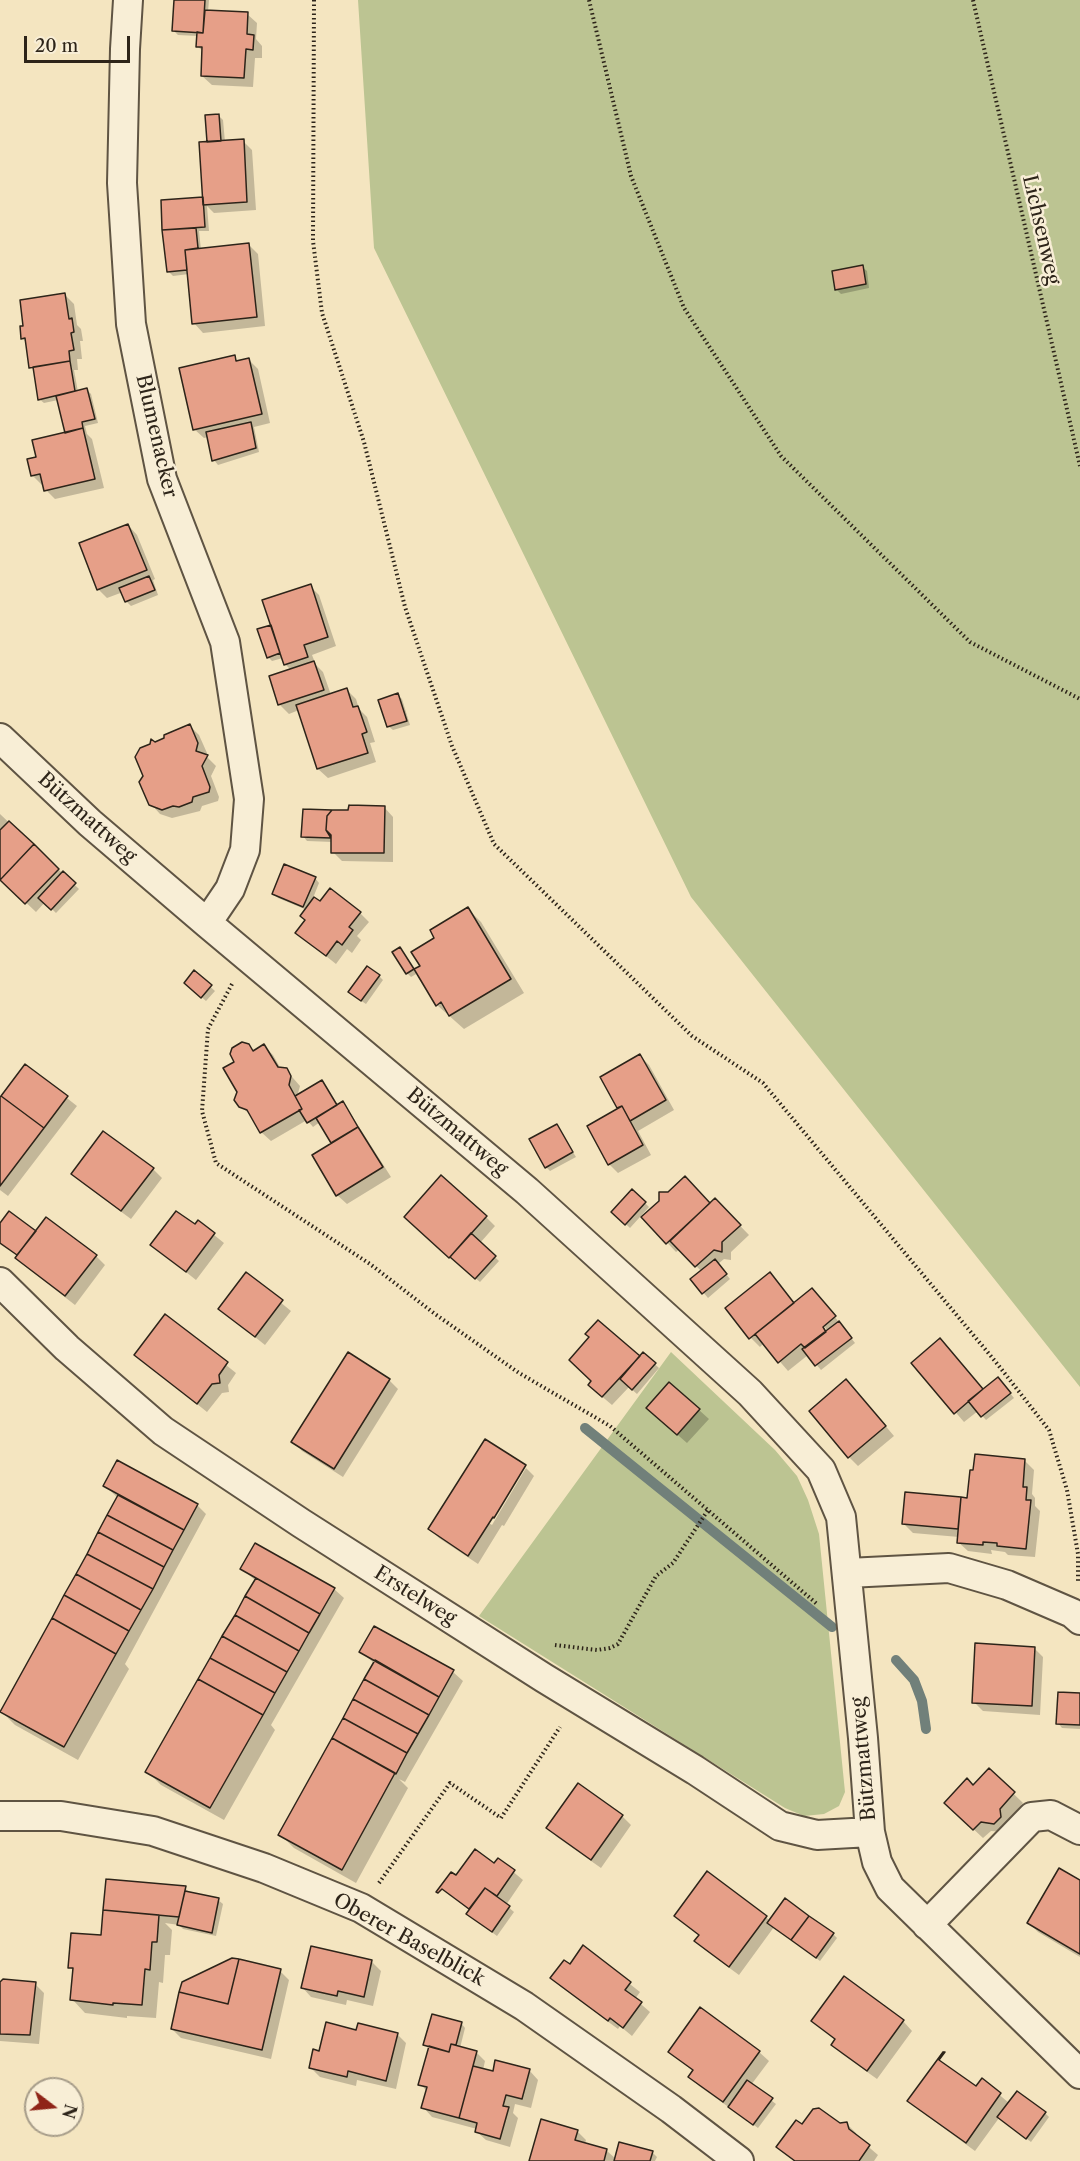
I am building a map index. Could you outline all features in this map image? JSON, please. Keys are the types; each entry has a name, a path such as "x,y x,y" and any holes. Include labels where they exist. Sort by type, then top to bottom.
{"street":[{"name":"Blumenacker","path":"128,0 122,183 131,324 162,479 225,642 249,800 245,850 230,889 207,923"},
{"name":"Bützmattweg","path":"0,738 90,822 207,923 527,1191 750,1393 821,1470 841,1516 870,1832 877,1862 890,1888 1080,2074"},
{"name":"Erstelweg","path":"0,1282 67,1348 163,1431 302,1523 578,1699 780,1826 818,1835 870,1832"},
{"path":"848,1573 949,1568 1007,1585 1076,1616"},
{"path":"927,1925 1032,1817 1051,1815 1080,1830"},
{"name":"Oberer Baselblick","path":"0,1816 61,1816 153,1831 264,1868 362,1908 524,2006 671,2109 739,2161"}],"path":[{"path":"314,0 313,241 322,313 364,442 405,607 452,746 494,844 692,1036 762,1083 995,1361 1049,1430 1067,1490 1078,1554 1076,1616"},
{"path":"589,0 631,176 684,308 781,456 970,642 1080,699"},
{"name":"Lichsenweg","path":"973,0 1080,466"},
{"path":"247,957 208,1029 202,1111 216,1163 370,1264 435,1314 519,1373 610,1426 852,1633"},
{"path":"554,1645 597,1650 618,1644 656,1576 673,1563 708,1510"},
{"path":"362,1908 450,1784 501,1818 578,1699"}],"green space":[{"path":"358,0 1080,0 1080,1387 691,897 374,248"},
{"path":"671,1352 775,1450 797,1476 808,1500 819,1534 845,1792 839,1806 824,1814 804,1816 785,1808 479,1616"}],"building":[{"path":"174,0 205,0 203,33 172,31"},
{"path":"205,10 248,12 247,34 254,35 253,50 246,49 244,78 201,76 202,47 196,47 197,32 203,33"},
{"path":"219,114 221,141 207,142 205,115"},
{"path":"244,139 247,202 203,205 199,142"},
{"path":"203,197 205,227 162,230 161,200"},
{"path":"196,228 198,248 185,250 187,270 167,272 162,230"},
{"path":"249,243 257,317 192,324 185,250"},
{"path":"863,265 866,284 835,290 832,271"},
{"path":"65,293 69,319 72,318 74,332 71,333 74,350 69,351 70,361 29,368 25,338 21,339 20,326 23,326 20,300"},
{"path":"235,355 236,361 249,358 262,414 193,430 179,368"},
{"path":"70,361 75,391 38,400 33,367"},
{"path":"87,388 95,419 82,422 83,428 65,433 56,396"},
{"path":"251,422 256,448 212,461 206,432"},
{"path":"83,428 95,479 44,491 40,474 31,476 27,459 36,457 32,440"},
{"path":"128,524 147,570 97,590 79,543"},
{"path":"149,576 155,590 125,602 119,588"},
{"path":"311,584 328,637 304,645 308,657 284,665 262,600"},
{"path":"271,625 280,653 267,658 257,629"},
{"path":"314,661 324,690 278,705 269,676"},
{"path":"347,688 353,707 358,706 367,732 362,734 368,753 317,769 296,705"},
{"path":"398,693 407,721 387,727 378,700"},
{"path":"190,724 198,743 196,751 208,755 202,766 210,787 209,792 193,797 192,802 179,807 173,806 162,810 149,805 139,782 143,776 135,757 140,748 150,744 151,739 155,742 164,738 164,735"},
{"path":"349,805 385,806 384,853 331,853 331,835 326,830 327,816 332,810 348,810"},
{"path":"303,809 332,810 327,816 326,830 331,838 301,837"},
{"path":"9,821 34,844 0,880 0,830"},
{"path":"34,844 59,869 25,904 0,880"},
{"path":"284,864 316,877 303,907 272,894"},
{"path":"63,871 76,883 51,910 38,898"},
{"path":"330,888 361,912 349,927 353,930 342,945 337,941 326,956 295,933 305,920 300,916 314,897 320,901"},
{"path":"468,907 511,979 449,1016 441,1002 436,1006 414,969 420,966 411,952 434,938 430,930"},
{"path":"400,947 414,969 406,974 392,952"},
{"path":"367,966 380,975 361,1001 348,992"},
{"path":"194,970 212,985 201,998 184,983"},
{"path":"242,1042 249,1044 253,1051 264,1044 278,1067 287,1068 291,1076 289,1085 302,1109 260,1133 247,1110 239,1107 234,1100 237,1092 223,1068 234,1062 230,1054 232,1048"},
{"path":"640,1054 666,1100 630,1121 622,1106 617,1108 600,1077"},
{"path":"25,1064 68,1096 44,1128 1,1096"},
{"path":"322,1080 337,1105 307,1123 299,1110 302,1109 295,1096"},
{"path":"0,1097 44,1128 0,1186"},
{"path":"343,1101 358,1127 331,1143 316,1118"},
{"path":"622,1106 643,1145 608,1165 587,1126"},
{"path":"557,1124 573,1152 545,1168 529,1139"},
{"path":"358,1127 383,1167 336,1196 312,1155"},
{"path":"103,1131 154,1168 121,1211 71,1174"},
{"path":"441,1175 487,1216 449,1258 404,1217"},
{"path":"685,1176 710,1203 666,1244 641,1217 659,1201 659,1192 668,1192"},
{"path":"632,1189 646,1202 625,1225 611,1212"},
{"path":"715,1198 741,1225 722,1242 722,1252 714,1250 695,1267 670,1241"},
{"path":"9,1211 36,1231 17,1255 0,1243 0,1223"},
{"path":"176,1211 195,1224 198,1220 215,1233 186,1272 150,1245"},
{"path":"46,1217 97,1255 65,1296 15,1258"},
{"path":"471,1233 496,1256 475,1279 450,1257"},
{"path":"715,1259 727,1274 702,1294 690,1279"},
{"path":"246,1272 283,1300 255,1337 218,1309"},
{"path":"770,1272 794,1303 749,1339 725,1308"},
{"path":"812,1288 836,1316 823,1327 826,1332 805,1348 801,1344 778,1363 755,1334"},
{"path":"165,1314 228,1362 219,1375 220,1383 212,1384 197,1404 134,1355"},
{"path":"598,1320 640,1356 602,1397 588,1385 591,1381 569,1360 589,1337 585,1334"},
{"path":"839,1321 852,1338 815,1366 802,1349"},
{"path":"940,1338 983,1389 954,1414 911,1363"},
{"path":"348,1352 390,1379 334,1469 291,1442"},
{"path":"643,1352 656,1363 632,1390 620,1379"},
{"path":"998,1377 1011,1393 981,1417 968,1401"},
{"path":"846,1379 886,1426 848,1458 809,1411"},
{"path":"669,1382 700,1409 677,1435 646,1408"},
{"path":"485,1439 526,1465 468,1556 428,1529"},
{"path":"975,1454 1025,1459 1023,1487 1027,1487 1026,1500 1031,1500 1026,1549 997,1546 997,1543 983,1542 983,1545 957,1543 961,1497 967,1498 970,1470 973,1470"},
{"path":"117,1460 198,1504 184,1530 103,1486"},
{"path":"905,1492 961,1497 958,1529 902,1524"},
{"path":"118,1495 184,1530 173,1550 107,1515"},
{"path":"107,1515 173,1550 164,1567 98,1532"},
{"path":"98,1532 164,1567 153,1589 87,1554"},
{"path":"255,1543 335,1588 320,1614 240,1569"},
{"path":"87,1554 153,1589 141,1610 76,1574"},
{"path":"76,1574 141,1610 129,1631 64,1595"},
{"path":"256,1578 320,1614 309,1633 245,1596"},
{"path":"64,1595 129,1631 116,1654 52,1618"},
{"path":"245,1596 309,1633 299,1651 235,1615"},
{"path":"235,1615 299,1651 287,1672 222,1636"},
{"path":"52,1618 116,1654 64,1747 0,1712"},
{"path":"374,1626 454,1670 439,1697 359,1652"},
{"path":"222,1636 287,1672 275,1693 210,1658"},
{"path":"975,1643 1035,1647 1032,1706 972,1703"},
{"path":"210,1658 275,1693 263,1715 198,1679"},
{"path":"375,1660 439,1697 429,1715 364,1679"},
{"path":"198,1679 263,1715 210,1808 145,1772"},
{"path":"364,1679 429,1715 418,1734 353,1699"},
{"path":"1058,1692 1080,1693 1080,1725 1056,1724"},
{"path":"353,1699 418,1734 407,1753 343,1718"},
{"path":"343,1718 407,1753 396,1774 332,1738"},
{"path":"332,1738 395,1773 342,1870 278,1835"},
{"path":"989,1768 1015,1792 1000,1809 1001,1817 994,1824 981,1822 973,1830 944,1803 967,1778 973,1785"},
{"path":"578,1783 623,1815 591,1860 546,1828"},
{"path":"475,1849 494,1863 498,1858 515,1870 497,1896 485,1888 469,1909 442,1889 436,1892 451,1872 456,1875"},
{"path":"1059,1868 1080,1880 1080,1954 1027,1923"},
{"path":"707,1871 767,1916 729,1967 694,1941 699,1935 674,1916"},
{"path":"106,1879 186,1886 179,1917 103,1910"},
{"path":"485,1888 510,1906 492,1932 466,1914"},
{"path":"185,1891 219,1898 212,1933 177,1925"},
{"path":"785,1898 809,1916 791,1940 767,1923"},
{"path":"103,1910 159,1915 157,1942 152,1942 150,1970 145,1969 142,2005 113,2003 113,2005 70,2000 73,1968 68,1968 71,1933 101,1935"},
{"path":"809,1916 834,1933 816,1958 791,1940"},
{"path":"583,1945 631,1982 625,1990 642,2002 623,2028 610,2018 608,2021 550,1978 564,1960 570,1964"},
{"path":"311,1946 372,1960 364,1997 338,1991 337,1996 301,1988"},
{"path":"232,1958 239,1959 228,2004 179,1992 182,1982"},
{"path":"239,1959 281,1969 262,2050 171,2029 179,1992 228,2004"},
{"path":"844,1976 904,2020 867,2071 831,2045 835,2039 811,2021"},
{"path":"3,1979 36,1982 30,2035 0,2034 0,1982"},
{"path":"700,2007 760,2051 723,2102 688,2077 693,2070 668,2052"},
{"path":"432,2014 462,2022 456,2045 451,2044 449,2052 423,2045"},
{"path":"326,2022 356,2030 358,2023 398,2033 386,2081 348,2071 347,2077 309,2068 313,2049 319,2051"},
{"path":"451,2044 477,2051 459,2118 421,2108 427,2087 418,2085 429,2046 449,2052"},
{"path":"945,2052 939,2060 976,2086 982,2078 1001,2093 966,2143 907,2101"},
{"path":"495,2060 530,2069 522,2099 506,2095 503,2106 509,2107 500,2139 475,2132 477,2123 459,2118 473,2066 493,2071"},
{"path":"747,2080 773,2098 753,2125 728,2107"},
{"path":"1017,2091 1046,2112 1026,2139 997,2117"},
{"path":"819,2108 840,2123 847,2122 849,2129 870,2145 859,2161 795,2161 776,2147 796,2120 802,2124 813,2109"},
{"path":"541,2119 578,2130 575,2140 607,2149 604,2161 529,2161"},
{"path":"619,2142 653,2151 650,2161 614,2161"}],"waterway":[{"path":"585,1428 832,1627"},
{"path":"896,1660 914,1680 922,1701 926,1729"}]}
